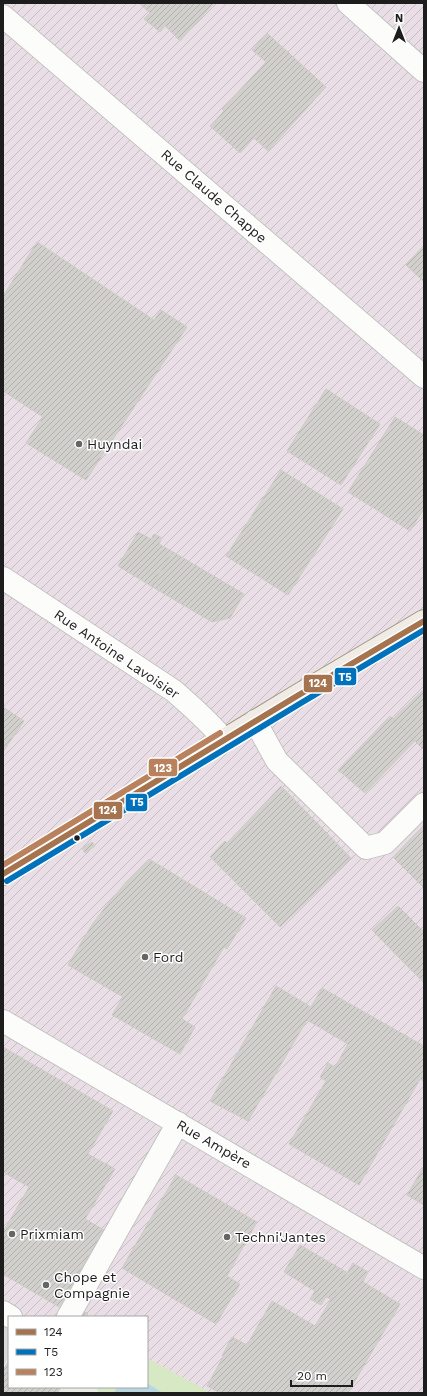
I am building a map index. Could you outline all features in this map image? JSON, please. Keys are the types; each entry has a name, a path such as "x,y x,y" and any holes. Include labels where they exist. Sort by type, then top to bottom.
{"main road":[{"path":"3,874 255,721 424,621"}],"street":[{"path":"348,3 424,71"},
{"name":"Rue Claude Chappe","path":"3,16 424,376"},
{"name":"Rue Antoine Lavoisier","path":"3,578 174,691 200,713 224,740"},
{"path":"255,721 277,762 366,848 385,843 424,804"},
{"name":"Rue Ampère","path":"3,1021 424,1268"},
{"path":"69,1316 178,1123"}],"shaded area":[{"path":"3,3 424,3 424,1393 142,1393 148,1388 148,1316 3,1317"},
{"path":"3,1322 8,1325 8,1358 3,1367"}],"green space":[{"path":"148,1359 211,1393 98,1393 97,1388 148,1388"}],"water":[{"path":"148,1384 163,1393 114,1393 116,1388 148,1388"}],"building":[{"path":"139,3 214,3 180,41 165,26 160,32 144,19 150,13"},
{"path":"267,33 326,87 268,151 254,138 240,153 210,126 224,111 222,109 266,62 252,50"},
{"path":"37,242 154,320 161,310 187,327 86,480 26,443 43,417 3,391 3,296"},
{"path":"424,245 424,282 406,265"},
{"path":"326,389 380,424 341,485 287,451"},
{"path":"395,417 424,435 424,509 410,531 348,492"},
{"path":"281,470 343,509 288,595 226,556"},
{"path":"138,532 151,539 154,534 162,538 159,544 173,552 151,586 118,566"},
{"path":"173,552 244,594 230,618 212,622 151,586"},
{"path":"422,691 424,692 424,750 393,719"},
{"path":"3,707 24,721 3,752"},
{"path":"390,716 415,741 365,793 338,770"},
{"path":"281,786 351,858 280,927 218,865 228,854 220,846 225,841 227,843"},
{"path":"424,825 424,888 393,857"},
{"path":"92,842 95,846 85,853 82,848"},
{"path":"220,846 228,854 218,865 210,857"},
{"name":"Ford","path":"149,859 246,918 227,949 224,947 182,1019 195,1027 180,1054 112,1015 123,997 68,965 91,926 106,906 128,880"},
{"path":"398,906 424,932 424,951 408,967 372,930"},
{"path":"424,951 424,983 408,967"},
{"path":"276,986 311,1007 322,988 424,1046 424,1081 420,1079 359,1185 289,1144 326,1081 320,1077 328,1063 335,1067 348,1044 307,1020 248,1121 210,1101"},
{"path":"3,1047 113,1111 88,1154 115,1169 85,1219 104,1230 59,1307 3,1274 3,1232 29,1187 3,1172"},
{"path":"424,1166 424,1205 407,1195"},
{"path":"176,1175 257,1222 227,1276 240,1284 216,1324 122,1268"},
{"path":"300,1245 348,1273 331,1299 326,1297 321,1305 310,1299 315,1291 284,1272"},
{"path":"353,1263 368,1272 363,1282 400,1304 348,1393 220,1393 207,1386 232,1337 247,1345 272,1301 315,1326"},
{"path":"82,1310 88,1314 87,1316 79,1316"},
{"path":"8,1362 8,1388 60,1388 58,1392 61,1393 3,1393 3,1370"}],"transit line":[{"name":"124","path":"3,874 424,621"},
{"name":"T5","path":"7,881 424,630"},
{"name":"123","path":"3,865 220,733"}],"place":[{"name":"Huyndai","path":"79,444"},
{"name":"Ford","path":"145,957"},
{"name":"Prixmiam","path":"12,1234"},
{"name":"Techni'Jantes","path":"227,1237"},
{"name":"Chope et Compagnie","path":"46,1285"}]}
